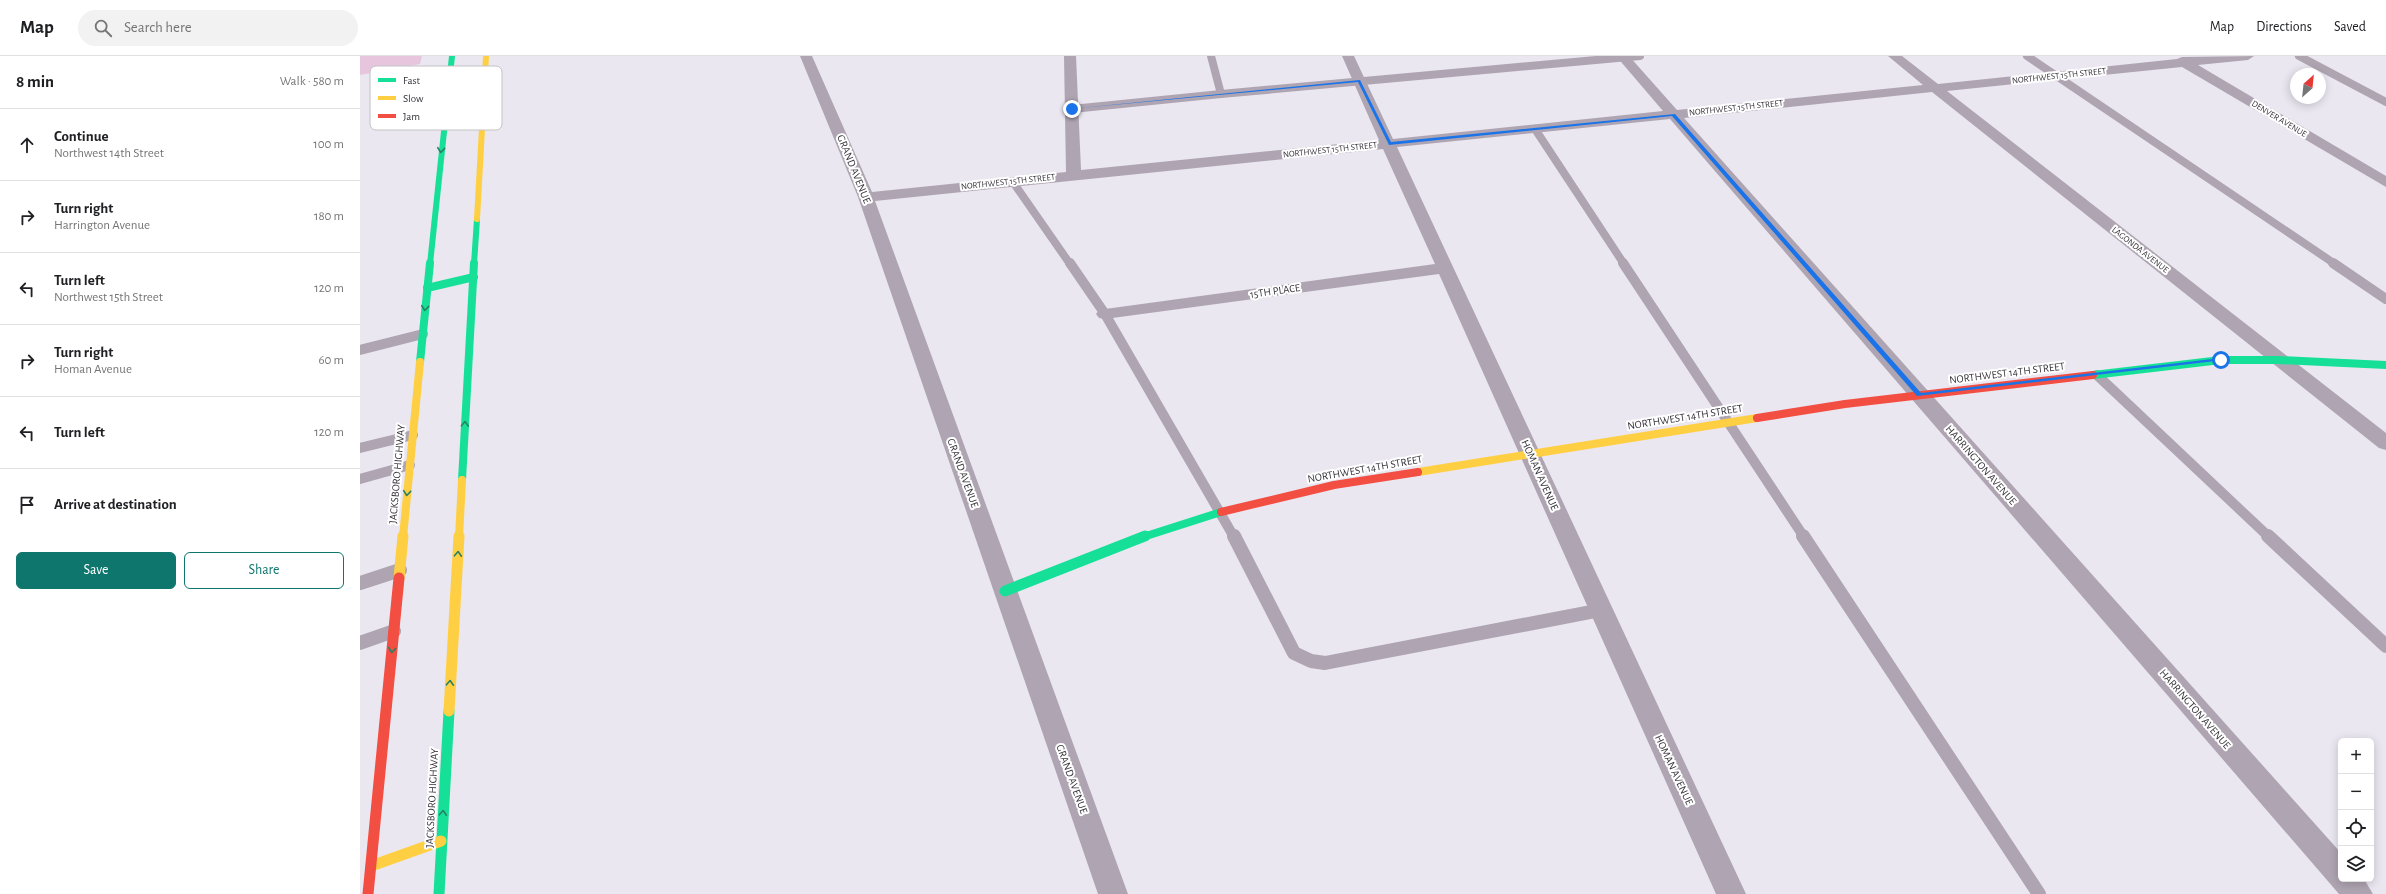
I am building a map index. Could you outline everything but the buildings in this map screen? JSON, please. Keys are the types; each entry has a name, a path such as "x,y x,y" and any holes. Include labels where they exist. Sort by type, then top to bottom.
{"main road":[{"name":"JACKSBORO HIGHWAY","path":"368,894 365,869 394,631 427,288 446,130"},
{"name":"JACKSBORO HIGHWAY","path":"438,894 474,277 481,130"},
{"path":"427,288 474,277"},
{"name":"NORTHWEST 14TH STREET","path":"1005,591 1147,535 1221,511 1334,485 1845,404 2221,360 2278,360 2386,365"},
{"path":"365,869 441,841"}],"street":[{"name":"GRAND AVENUE","path":"806,56 866,197 1113,894"},
{"path":"1070,56 1074,176"},
{"name":"HOMAN AVENUE","path":"1348,56 1731,894"},
{"name":"LAGONDA AVENUE","path":"1894,56 2278,360 2386,443"},
{"name":"NORTHWEST 15TH STREET","path":"866,197 2054,76 2178,59 2248,56"},
{"name":"HARRINGTON AVENUE","path":"1628,57 1674,115 2338,871"},
{"name":"DENVER AVENUE","path":"2178,59 2386,182"},
{"name":"15TH PLACE","path":"1105,314 1446,268"},
{"path":"2348,882 2358,894"}],"lane":[{"path":"1211,56 1221,94"},
{"path":"2028,56 2054,76 2156,142 2386,299"},
{"path":"2300,56 2386,102"},
{"path":"1072,109 1628,57"},
{"path":"1535,129 2038,894"},
{"path":"1013,182 1105,314 1221,511 1294,653 1311,661 1325,663 1601,610"},
{"path":"360,350 423,334"},
{"path":"2097,375 2386,646"},
{"path":"360,448 413,435"},
{"path":"360,479 410,465"},
{"path":"360,583 400,570"},
{"path":"360,643 394,631"}],"shaded area":[{"path":"360,56 422,56 420,64 409,66 370,66 370,73 360,75"}],"traffic: fast":[{"path":"451,66 452,56"},
{"path":"420,362 444,130"},
{"path":"462,480 477,219"},
{"path":"427,288 474,277"},
{"path":"2093,375 2221,360 2278,360 2386,365"},
{"path":"1005,591 1147,535 1221,512"},
{"path":"439,894 449,711"}],"traffic: slow":[{"path":"485,66 486,56"},
{"path":"477,219 482,130"},
{"path":"399,578 420,362"},
{"path":"1418,472 1757,418"},
{"path":"449,711 462,480"},
{"path":"371,866 441,841"}],"traffic: jam":[{"path":"1757,418 1845,404 2093,375"},
{"path":"1221,512 1334,485 1418,472"},
{"path":"368,894 399,578"}],"route":[{"path":"1072,109 1360,81 1389,144 1674,115 1919,395 2221,360"}]}
